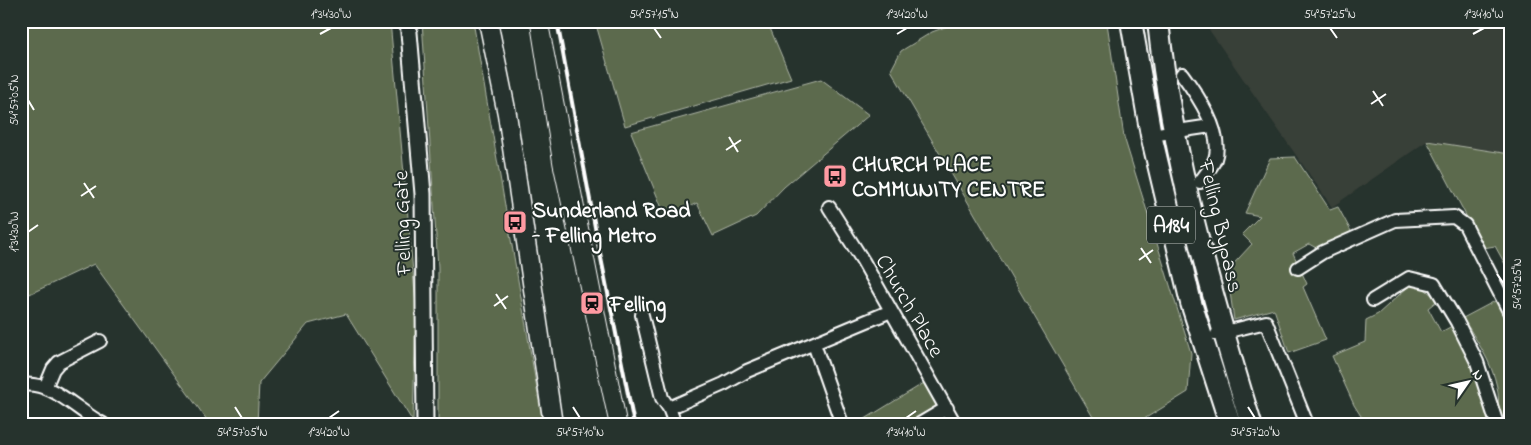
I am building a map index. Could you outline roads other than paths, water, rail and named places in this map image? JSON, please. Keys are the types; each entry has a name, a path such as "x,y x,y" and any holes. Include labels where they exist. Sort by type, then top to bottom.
{"highway":[{"name":"A184","path":"1131,21 1152,135 1188,293 1230,424"},
{"name":"Felling Bypass","path":"1158,21 1191,207 1223,332 1251,424"}],"main road":[{"path":"488,21 507,114 553,424"}],"street":[{"name":"Felling Gate","path":"408,21 423,194 425,424"},
{"path":"1182,74 1202,103 1211,126 1216,152 1212,164 1200,182"},
{"path":"1152,135 1211,126"},
{"name":"Church Place","path":"829,207 956,424"},
{"path":"1298,268 1322,252 1395,220 1454,217 1465,225 1510,313"},
{"path":"1372,300 1408,278 1434,284 1458,322 1477,362 1497,424"},
{"path":"669,408 724,384 747,371 891,311"},
{"path":"642,315 662,398 669,408 675,424"},
{"path":"1202,338 1266,322 1307,424"},
{"path":"45,388 53,369 59,362 100,341"},
{"path":"814,344 842,424"},
{"path":"21,385 35,384 45,388 103,424"},
{"path":"920,424 947,408"}],"tram line":[{"path":"530,21 553,165 609,424"},
{"path":"548,21 627,424"}],"railway":[{"path":"557,21 634,424"}],"place":[{"name":"CHURCH PLACE COMMUNITY CENTRE","path":"835,176"},
{"name":"Sunderland Road - Felling Metro","path":"515,222"},
{"name":"Felling","path":"592,303"}]}
